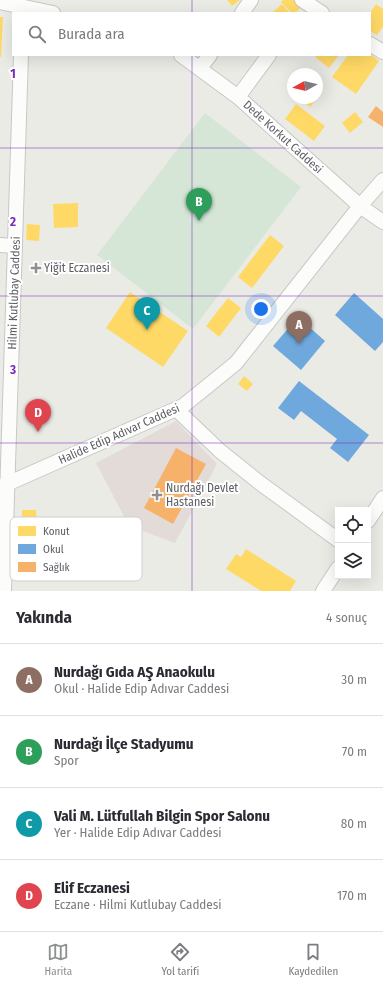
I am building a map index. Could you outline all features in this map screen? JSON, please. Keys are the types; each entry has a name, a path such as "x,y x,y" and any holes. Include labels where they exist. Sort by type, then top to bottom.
{"street":[{"path":"243,12 252,0"},
{"path":"0,2 49,12"},
{"path":"306,4 320,12"},
{"path":"371,45 383,52"},
{"name":"Hilmi Kutlubay Caddesi","path":"4,591 4,485 15,246 21,56"},
{"name":"Dede Korkut Caddesi","path":"182,56 238,97 360,206 383,222"},
{"path":"200,68 209,56"},
{"path":"238,97 269,56"},
{"name":"Halide Edip Adıvar Caddesi","path":"4,485 183,406 236,363 360,206 383,180"},
{"path":"0,245 15,246"},
{"path":"176,409 220,451 260,483 335,538"},
{"path":"371,516 383,498"},
{"path":"323,591 335,573"}],"shaded area":[{"name":"Nurdağı Devlet Hastanesi","path":"176,421 217,464 175,543 142,531 142,517 124,517 96,463"}],"green space":[{"path":"205,113 301,187 193,329 97,255"}],"building: Konut":[{"path":"227,0 240,0 232,6"},
{"path":"283,0 297,0 303,6 296,12 291,12 281,2"},
{"path":"282,4 289,12 273,12"},
{"path":"376,4 383,9 383,27 377,35 371,32 371,12"},
{"path":"0,17 3,17 1,57 0,57"},
{"path":"371,55 379,61 356,94 332,77 347,56 371,56"},
{"path":"316,56 338,56 329,68 315,57"},
{"path":"296,104 325,126 314,141 285,119"},
{"path":"355,112 363,122 350,133 342,123"},
{"path":"78,203 78,227 54,228 53,204"},
{"path":"27,224 40,225 39,241 26,240"},
{"path":"270,235 284,246 252,288 238,277"},
{"path":"130,292 188,331 163,367 106,328"},
{"path":"228,298 241,308 219,337 206,326"},
{"path":"244,376 253,384 247,391 238,384"},
{"path":"22,510 36,510 36,517 22,517"},
{"path":"246,549 296,581 290,591 261,591 226,569 236,554 241,557"}],"building: Okul":[{"path":"354,293 383,319 383,342 375,351 335,315"},
{"path":"298,317 325,341 301,370 273,346"},
{"path":"299,381 369,435 348,462 330,448 337,439 301,411 294,420 278,408"}],"building: Sağlık":[{"path":"376,106 383,112 383,127 368,117"},
{"path":"176,448 206,464 173,524 144,508"}],"place":[{"name":"Nurdağı İlçe Stadyumu","path":"199,221"},
{"name":"Yiğit Eczanesi","path":"36,268"},
{"name":"Vali M. Lütfullah Bilgin Spor Salonu","path":"147,330"},
{"name":"Nurdağı Gıda AŞ Anaokulu","path":"299,344"},
{"name":"Elif Eczanesi","path":"38,432"},
{"name":"Nurdağı Devlet Hastanesi","path":"157,495"}]}
